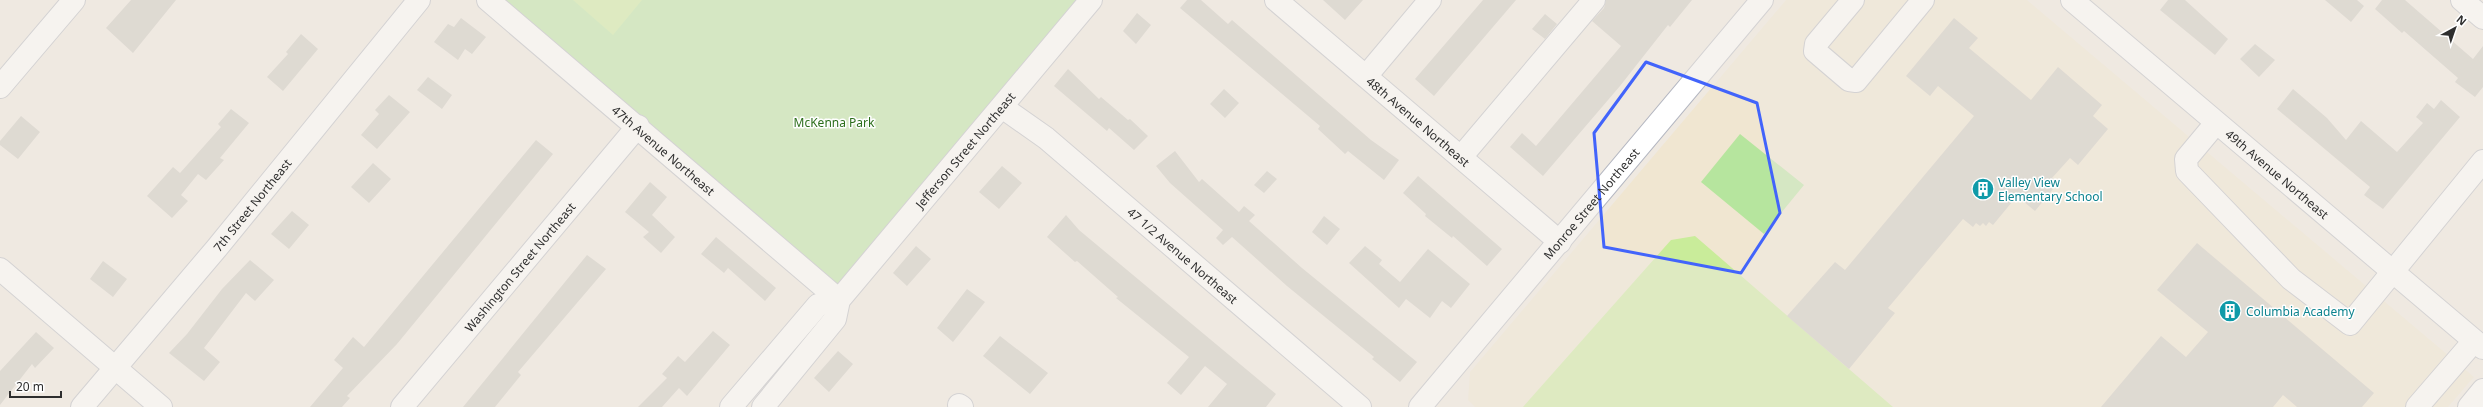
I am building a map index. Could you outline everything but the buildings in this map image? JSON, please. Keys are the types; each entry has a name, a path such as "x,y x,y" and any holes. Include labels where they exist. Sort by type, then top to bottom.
{"street":[{"path":"0,87 74,0"},
{"name":"7th Street Northeast","path":"82,407 216,249 419,0"},
{"name":"47th Avenue Northeast","path":"488,0 638,126 839,300"},
{"name":"Jefferson Street Northeast","path":"763,407 835,319 839,300 1092,0"},
{"name":"48th Avenue Northeast","path":"1276,0 1367,75 1560,242"},
{"path":"1367,75 1430,0"},
{"path":"1461,157 1594,0"},
{"name":"Monroe Street Northeast","path":"1420,407 1762,0"},
{"path":"1853,0 1816,44 1815,51 1849,80 1856,80 1923,0"},
{"name":"49th Avenue Northeast","path":"2072,0 2479,344"},
{"path":"2462,0 2483,18"},
{"name":"47 1/2 Avenue Northeast","path":"1002,107 1046,138 1360,407"},
{"path":"2216,123 2186,159 2187,171 2290,279 2350,324 2483,161"},
{"name":"Washington Street Northeast","path":"402,407 638,126"},
{"path":"3,277 161,407"},
{"path":"731,407 818,305 839,300"},
{"path":"2418,407 2479,344"},
{"path":"2469,407 2483,390"}],"highlighted area":[{"path":"1646,62 1757,103 1780,213 1741,273 1604,247 1594,133"}],"shaded area":[{"path":"1786,0 2027,0 2474,377 2448,407 1475,407 1468,400 1470,372"}],"green space":[{"name":"McKenna Park","path":"503,0 1092,0 849,295"},
{"path":"573,0 642,0 613,35"},
{"path":"1740,134 1804,185 1764,234 1701,182"},
{"path":"1695,236 1893,407 1523,407 1671,240"}],"place":[{"name":"Valley View Elementary School","path":"1983,189"},
{"name":"Columbia Academy","path":"2230,311"}]}
